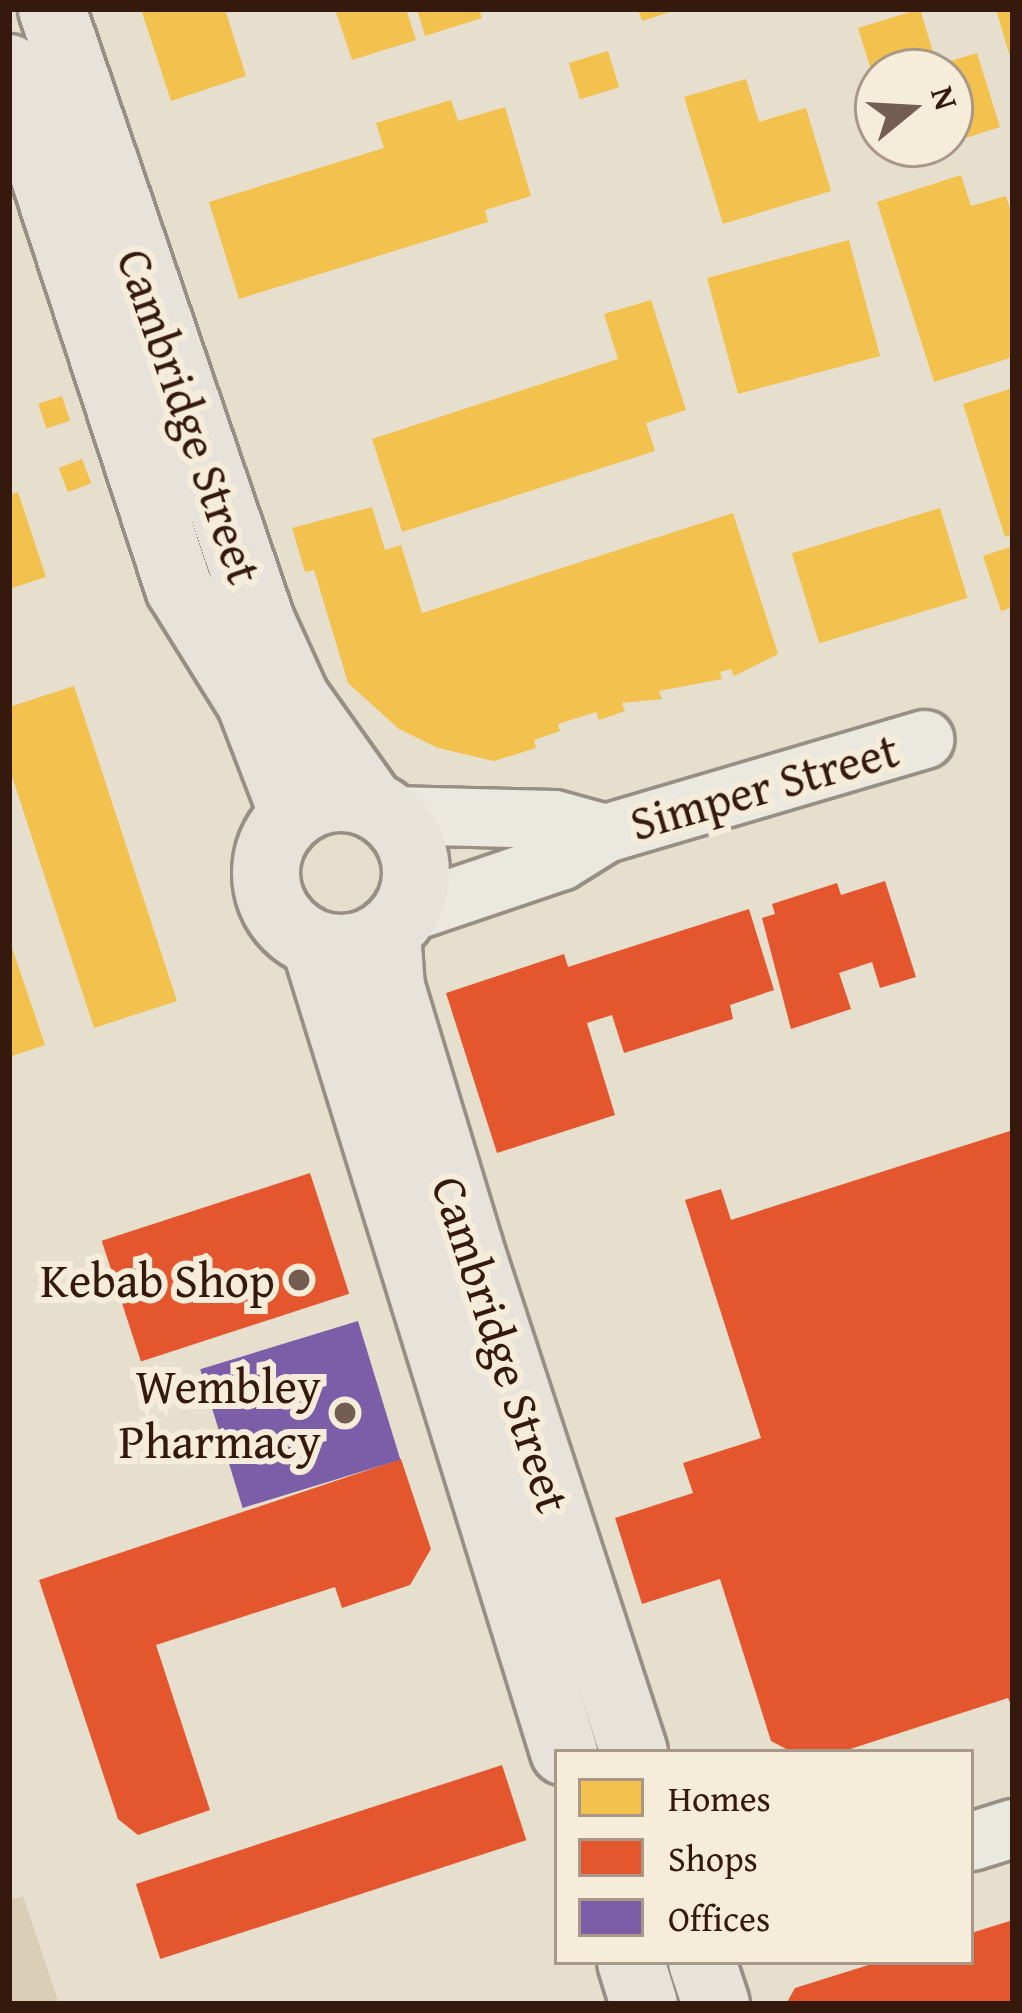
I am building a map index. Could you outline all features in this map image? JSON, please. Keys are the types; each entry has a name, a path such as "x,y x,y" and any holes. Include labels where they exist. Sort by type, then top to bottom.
{"main road":[{"name":"Cambridge Street","path":"52,9 261,621 296,698 380,809"},
{"name":"Cambridge Street","path":"9,68 179,588 250,702 293,814"},
{"path":"343,796 380,809 411,844 416,879 396,923 365,945 315,944 292,931 266,885 276,833 293,814 343,796"},
{"name":"Cambridge Street","path":"396,923 391,987 469,1246 633,1749"},
{"name":"Cambridge Street","path":"315,944 563,1749"},
{"path":"632,1965 644,2004"},
{"path":"704,1965 716,2004"}],"street":[{"name":"Simper Street","path":"396,923 560,861 605,833 924,739"},
{"name":"Simper Street","path":"380,809 554,819 605,833"},
{"path":"974,1840 1013,1828"}],"shaded area":[{"path":"23,1896 59,2004 9,2004 9,1900"}],"building: Homes":[{"path":"141,9 225,9 246,76 171,101"},
{"path":"335,9 406,9 416,40 352,60"},
{"path":"417,9 479,9 482,18 425,36"},
{"path":"638,9 675,9 676,10 642,21"},
{"path":"920,9 932,48 864,48 858,28"},
{"path":"996,9 1013,9 1013,52 1009,54"},
{"path":"608,51 619,87 580,99 569,63"},
{"path":"977,53 1000,127 974,135 974,54"},
{"path":"746,79 759,122 806,108 831,191 723,224 684,97"},
{"path":"451,100 458,121 505,107 531,196 485,210 488,222 239,299 209,202 384,148 376,123"},
{"path":"961,175 971,206 1006,196 1013,218 1013,357 934,382 877,202"},
{"path":"849,240 880,356 738,394 707,278"},
{"path":"651,300 686,410 646,423 655,451 402,532 372,439 618,359 604,314"},
{"path":"1013,388 1013,534 1005,537 963,404"},
{"path":"62,396 70,421 46,428 38,404"},
{"path":"82,459 91,483 68,492 59,468"},
{"path":"18,492 46,577 9,589 9,495"},
{"path":"372,507 385,550 401,545 422,613 733,513 778,654 734,676 731,669 720,672 722,679 659,691 662,699 622,703 625,711 599,720 596,712 558,724 560,731 534,740 536,748 494,761 438,748 399,729 348,683 314,570 305,572 292,528"},
{"path":"940,508 967,598 819,643 792,553"},
{"path":"1013,546 1013,607 1001,611 983,556"},
{"path":"74,686 177,1001 94,1028 9,767 9,707"},
{"path":"9,939 45,1045 9,1057"}],"building: Shops":[{"path":"885,881 916,977 880,988 872,962 839,973 851,1009 791,1029 762,918 775,914 772,904 837,883 841,895"},
{"path":"749,909 774,990 730,1005 733,1019 624,1053 612,1015 587,1023 615,1115 497,1153 446,993 564,954 568,967"},
{"path":"1013,1130 1013,1710 1008,1698 850,1749 786,1749 771,1741 720,1579 642,1604 615,1518 693,1493 683,1463 761,1438 685,1200 721,1189 731,1220"},
{"path":"310,1173 349,1294 141,1361 102,1241"},
{"path":"401,1459 431,1549 410,1585 342,1608 335,1587 156,1645 210,1810 138,1835 118,1819 39,1580"},
{"path":"502,1765 526,1840 160,1959 136,1884"},
{"path":"1013,1920 1013,2004 786,2004 795,1988 868,1965 974,1965 974,1932"}],"building: Offices":[{"path":"358,1321 400,1460 243,1508 200,1369"}],"place":[{"name":"Kebab Shop","path":"299,1280"},
{"name":"Wembley Pharmacy","path":"345,1413"}]}
